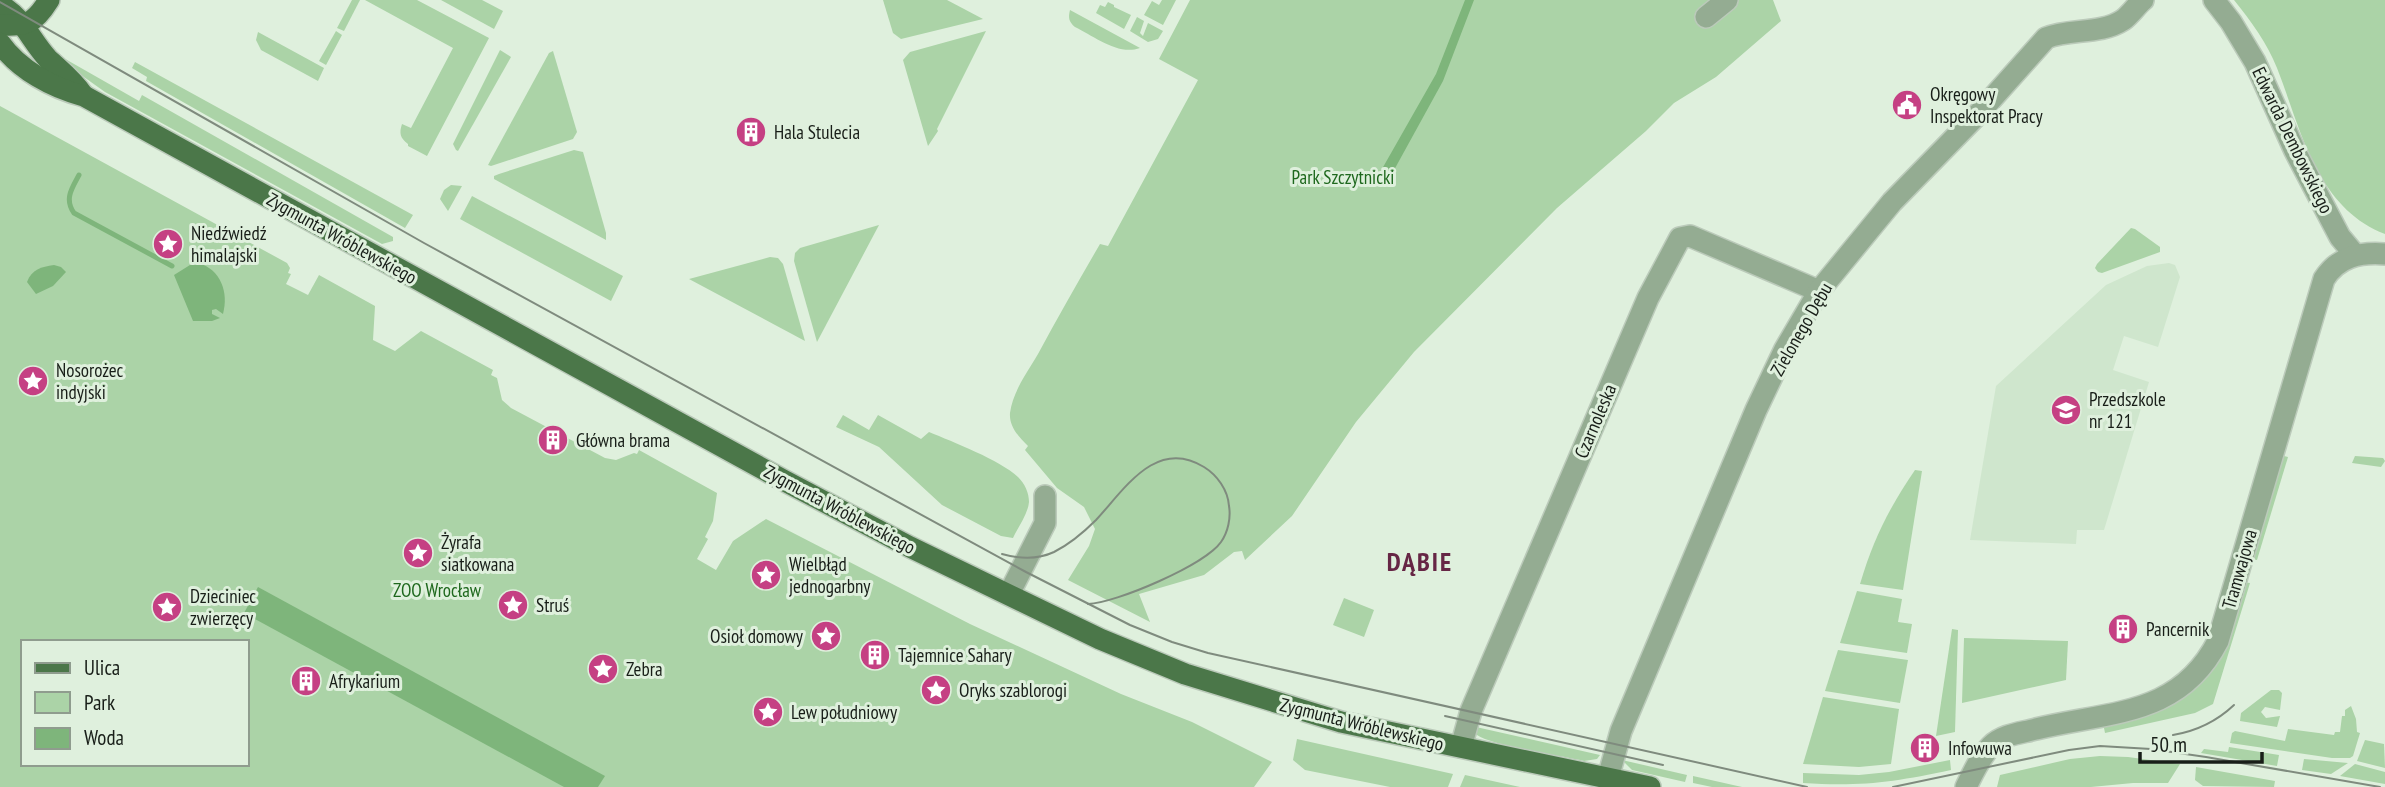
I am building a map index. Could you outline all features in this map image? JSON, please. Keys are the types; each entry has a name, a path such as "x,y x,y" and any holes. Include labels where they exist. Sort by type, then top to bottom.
{"main road":[{"path":"0,25 24,25 42,12 50,0"},
{"name":"Zygmunta Wróblewskiego","path":"0,5 17,17 47,58 73,80 84,96"},
{"name":"Zygmunta Wróblewskiego","path":"0,43 6,53 27,70 67,91 84,96 783,480 910,547 1100,639 1185,674 1341,722 1650,787"}],"street":[{"path":"1706,18 1727,0"},
{"name":"Zielonego Dębu","path":"1608,778 1621,731 1751,421 1785,349 1819,291 1892,202 1980,112 2046,37 2057,33 2104,28 2123,20 2143,0"},
{"name":"Edwarda Dembowskiego","path":"2214,0 2255,62 2295,151 2340,237 2354,255"},
{"name":"Czarnoleska","path":"1461,747 1471,712 1606,393 1648,298 1680,238 1690,236 1819,291"},
{"path":"2354,255 2385,254"},
{"name":"Tramwajowa","path":"1966,787 1980,760 1992,745 2000,740 2041,728 2146,706 2183,687 2199,672 2218,641 2324,279 2337,263 2354,255"},
{"path":"1009,594 1045,523 1045,496"}],"shaded area":[{"name":"Przedszkole nr 121","path":"2169,263 2175,265 2180,277 2158,347 2124,336 2113,370 2149,382 2104,530 2077,530 2076,544 1970,540 1996,386 2106,285 2147,266"}],"green space":[{"path":"352,0 360,0 344,31 337,28"},
{"path":"365,0 417,0 489,38 427,156 408,146 401,135 401,127 402,124 411,128 453,48"},
{"path":"441,0 482,0 503,11 494,29"},
{"path":"883,0 947,0 983,19 901,39 893,33"},
{"path":"1162,0 1176,0 1163,25 1144,15 1152,1 1159,5"},
{"name":"Park Szczytnicki","path":"1190,0 1773,0 1781,21 1716,77 1674,103 1646,131 1557,208 1414,352 1356,422 1292,516 1245,560 1242,551 1234,552 1204,575 1139,594 1150,622 1068,580 1089,546 1095,529 1084,507 1057,488 1025,450 1028,446 1013,427 1010,413 1021,382 1100,244 1108,246 1198,80 1159,59"},
{"path":"2234,0 2385,0 2385,234 2362,222 2342,205 2327,186 2314,164 2273,59 2258,32"},
{"path":"1108,2 1131,15 1124,29 1096,13 1100,5 1105,7"},
{"path":"1070,10 1140,48 1123,49 1098,40 1073,25"},
{"path":"1137,17 1144,21 1140,33 1143,36 1148,23 1163,31 1158,39 1148,42 1130,31"},
{"path":"336,31 342,35 326,65 319,61"},
{"path":"986,31 938,131 928,146 903,60 910,52"},
{"path":"258,32 324,68 318,81 261,50 256,40"},
{"path":"500,50 511,57 458,151 453,144"},
{"path":"553,51 577,132 573,139 488,165 549,53"},
{"path":"60,56 139,101 142,95 393,237 393,241 382,244 105,92 60,60"},
{"path":"135,62 413,215 405,228 146,81 147,77 132,68"},
{"name":"ZOO Wrocław","path":"0,106 287,263 290,268 288,273 291,274 286,284 308,295 319,275 375,306 373,340 395,351 421,331 493,370 491,375 497,378 502,400 511,408 605,458 616,460 637,454 639,450 717,493 713,521 705,537 708,539 697,559 716,570 733,541 766,519 970,624 1121,694 1192,722 1272,762 1254,787 0,787"},
{"path":"574,150 583,152 606,240 494,179 494,176 499,174"},
{"path":"451,185 462,186 448,211 440,199 444,190"},
{"path":"472,196 623,276 611,301 460,219"},
{"path":"879,225 817,342 794,261 795,253 800,248"},
{"path":"2131,228 2160,247 2160,252 2102,273 2098,272 2095,268 2097,264"},
{"path":"770,257 778,258 783,264 805,341 689,279"},
{"path":"843,415 869,430 878,415 921,439 929,432 976,452 1010,471 1025,486 1029,502 1013,538 1001,536 942,505 879,447 836,427"},
{"path":"2280,455 2288,457 2257,560 2248,559"},
{"path":"2355,456 2383,458 2385,461 2381,467 2352,463"},
{"path":"1915,470 1922,471 1903,590 1860,584 1883,525"},
{"path":"2242,582 2250,583 2213,704 2195,713 2105,733 2103,723 2184,694 2210,673 2223,652"},
{"path":"1857,591 1902,599 1898,622 1912,624 1907,653 1840,643"},
{"path":"1344,598 1374,610 1364,637 1333,625"},
{"path":"1952,629 1958,630 1955,732 1936,736"},
{"path":"1964,638 2068,641 2066,680 1962,703"},
{"path":"1838,650 1908,660 1900,703 1825,691"},
{"path":"2271,690 2279,690 2282,693 2280,710 2265,707 2261,712 2266,718 2280,716 2277,727 2240,721 2241,713"},
{"path":"1823,697 1899,709 1891,764 1859,767 1803,764"},
{"path":"2351,706 2357,732 2360,733 2350,758 2332,758 2230,743 2235,731 2285,741 2288,729 2334,735 2335,732 2340,732 2342,716 2345,716 2345,710"},
{"path":"1476,727 1600,755 1597,759 1584,761 1512,747 1477,735"},
{"path":"1297,739 1453,774 1448,787 1390,787 1305,770 1293,760"},
{"path":"2365,740 2384,744 2385,768 2357,761"},
{"path":"2229,747 2279,755 2277,766 2201,753 2204,749 2228,752"},
{"path":"2100,756 2180,764 2168,783 2091,787 1997,787 2000,775 2070,759"},
{"path":"2304,759 2348,763 2331,774 2302,770"},
{"path":"1622,760 1687,775 1685,782 1632,770"},
{"path":"1950,760 1951,770 1895,780 1860,784 1803,783 1803,773 1859,775"},
{"path":"2355,764 2385,772 2385,784 2340,776"},
{"path":"2196,767 2275,781 2274,787 2203,786 2195,780"},
{"path":"1465,775 1520,787 1460,787"},
{"path":"1693,776 1742,787 1712,787 1693,783"}],"water":[{"path":"1465,0 1474,0 1443,81 1388,181 1378,176 1436,74"},
{"path":"198,263 218,276 224,290 223,314 216,309 212,310 212,314 220,318 212,321 193,321 174,275"},
{"path":"54,265 66,272 53,286 36,294 27,282 29,278 38,269"},
{"path":"258,587 605,776 598,787 564,787 244,613"}],"waterway":[{"path":"79,175 69,198 74,213 172,266"}],"tram line":[{"path":"0,2 424,243 1026,572 1130,625 1208,653 1807,787"},
{"path":"1002,554 1022,558 1035,557 1060,549 1077,538 1142,471 1156,463 1171,458 1187,459 1213,474 1224,489 1229,506 1228,525 1221,542 1197,561 1159,581 1118,597 1088,604"},
{"path":"2173,735 2206,725 2234,705"},
{"path":"1445,716 1663,765"},
{"path":"1893,787 2100,746 2151,749 2206,757 2380,787"}],"place":[{"name":"Okręgowy Inspektorat Pracy","path":"1907,105"},
{"name":"Hala Stulecia","path":"751,132"},
{"name":"Niedźwiedź himalajski","path":"168,244"},
{"name":"Nosorożec indyjski","path":"33,381"},
{"name":"Przedszkole nr 121","path":"2066,410"},
{"name":"Główna brama","path":"553,440"},
{"name":"Żyrafa siatkowana","path":"418,553"},
{"name":"Wielbłąd jednogarbny","path":"766,575"},
{"name":"Struś","path":"513,605"},
{"name":"Dzieciniec zwierzęcy","path":"167,607"},
{"name":"Pancernik","path":"2123,629"},
{"name":"Osioł domowy","path":"826,636"},
{"name":"Tajemnice Sahary","path":"875,655"},
{"name":"Zebra","path":"603,669"},
{"name":"Afrykarium","path":"306,681"},
{"name":"Oryks szablorogi","path":"936,690"},
{"name":"Lew południowy","path":"768,712"},
{"name":"Infowuwa","path":"1925,748"}],"district":[{"name":"DĄBIE","path":"1420,562"}]}
